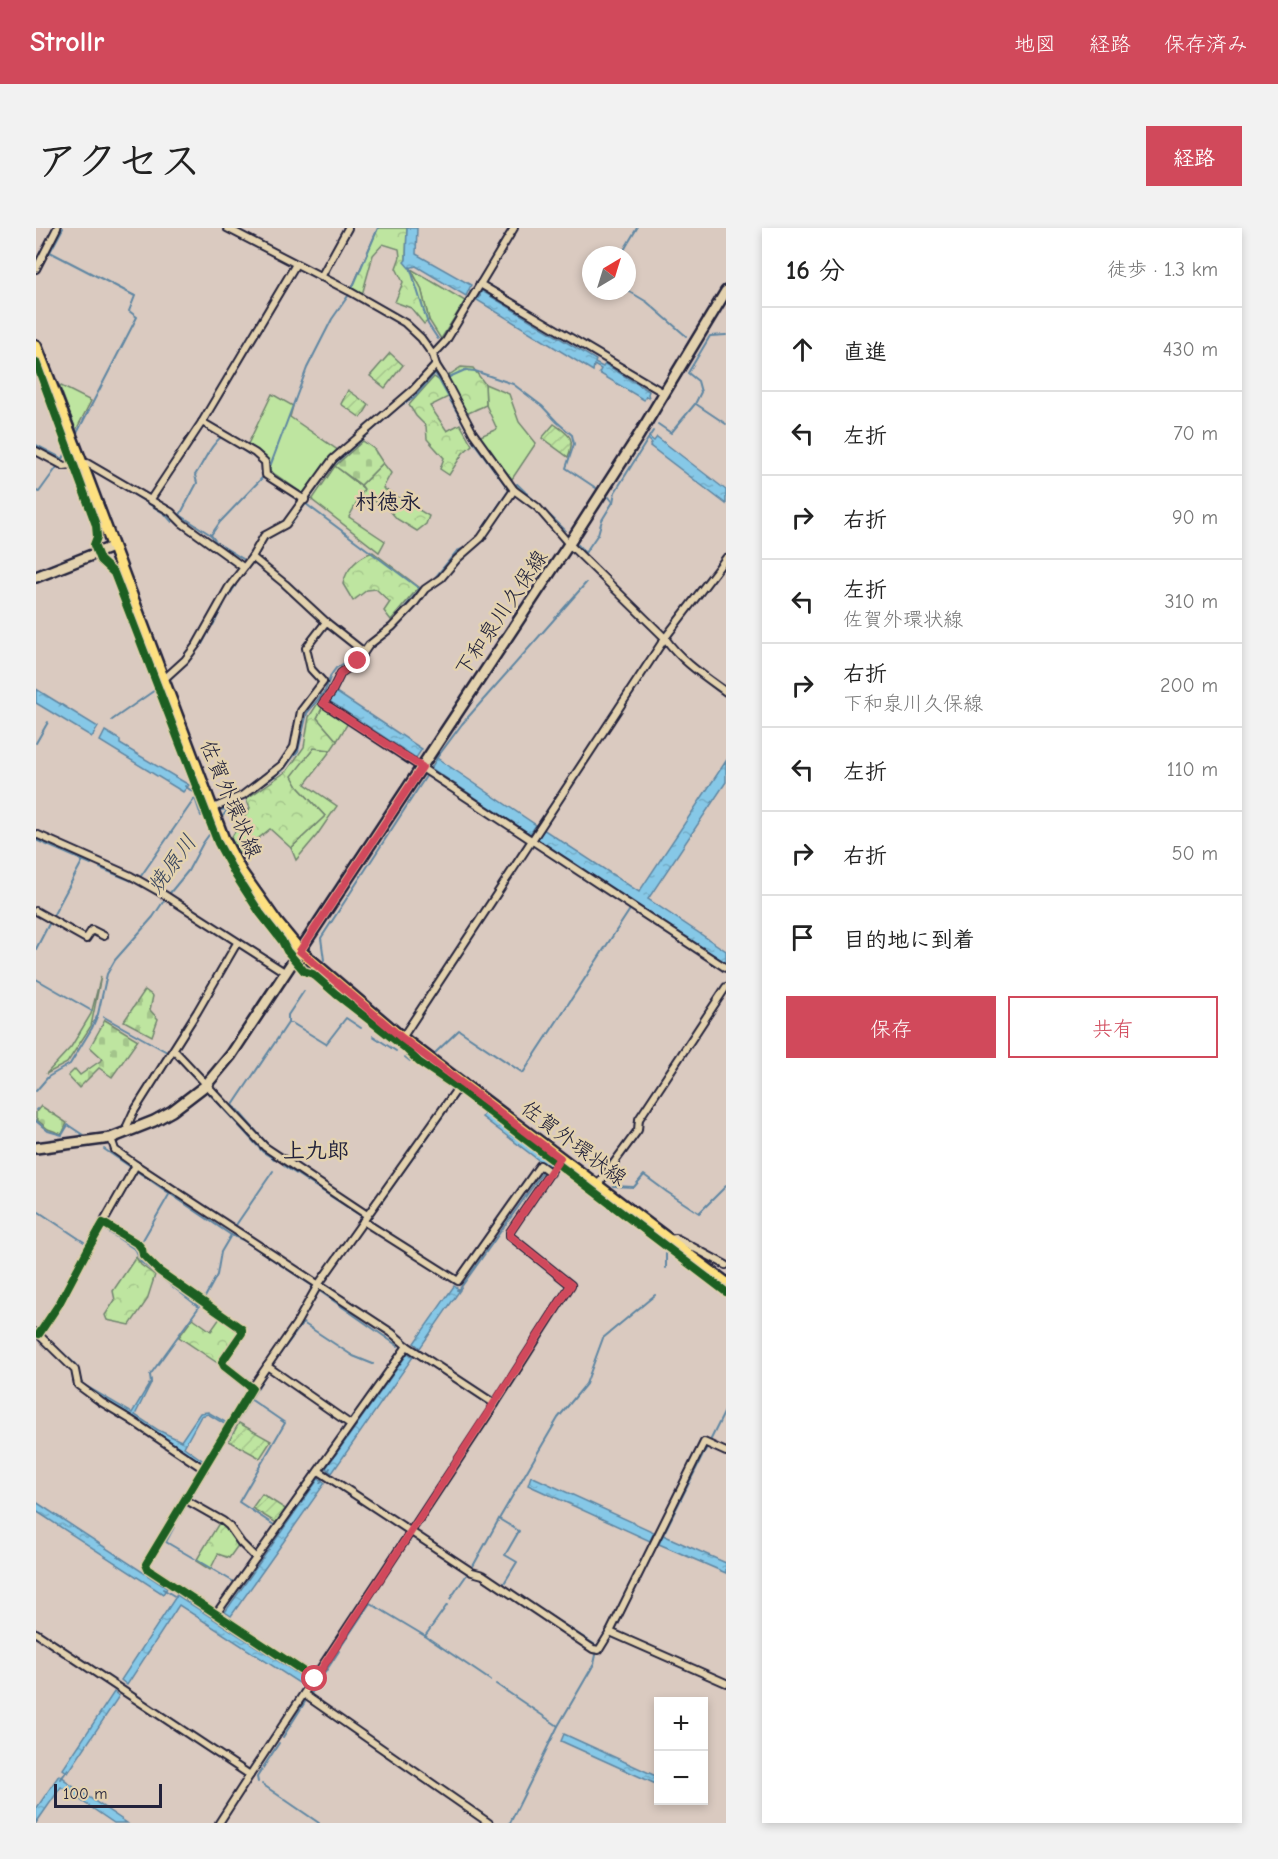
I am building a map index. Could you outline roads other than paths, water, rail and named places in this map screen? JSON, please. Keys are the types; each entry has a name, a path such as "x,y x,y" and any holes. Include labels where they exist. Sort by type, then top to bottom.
{"main road":[{"name":"佐賀外環状線","path":"36,346 223,838 241,872 277,923 300,951 460,1085 559,1161 597,1186 726,1283"}],"street":[{"path":"36,269 57,228"},
{"path":"227,228 405,323 421,338 433,355 436,365 473,433 512,487 537,507 569,544 665,638 671,647 693,668 726,692"},
{"path":"321,277 348,228"},
{"path":"433,355 446,341 514,228"},
{"path":"150,499 202,422 296,264"},
{"path":"476,290 664,393"},
{"name":"下和泉川久保線","path":"36,1148 111,1138 129,1132 172,1111 206,1085 231,1055 569,544 726,291"},
{"path":"162,681 185,660 197,644 229,587 249,562 264,536 286,524 333,459 413,390 436,365"},
{"path":"202,422 255,453 266,462 266,475 305,500"},
{"path":"36,451 63,466 87,463 150,499 171,512 182,523 249,562 364,652"},
{"path":"512,487 481,538 457,559 441,578 425,589 392,627 369,645 358,661 341,673 323,703 422,767 536,834 726,968"},
{"path":"36,577 112,547"},
{"path":"402,1038 665,638 726,558"},
{"path":"211,809 243,795 282,765 294,747 301,711 323,682 311,669 306,648 326,622"},
{"path":"36,834 131,876 286,973"},
{"path":"36,911 86,939 92,930 104,936"},
{"path":"129,1132 127,1126 133,1113 174,1050 237,943"},
{"path":"597,1186 638,1130 639,1119 726,987"},
{"path":"174,1050 265,1147 367,1215"},
{"path":"315,1679 148,1569 146,1564 188,1502 204,1469 252,1388 269,1368 316,1288 460,1085"},
{"path":"111,1138 115,1150 134,1168 316,1288 392,1333 408,1347 495,1404"},
{"path":"219,1823 571,1285 510,1236 510,1232 547,1170 559,1161"},
{"path":"363,1221 459,1279 540,1165 547,1170"},
{"path":"134,1168 59,1304 37,1333 75,1370 78,1385 204,1469"},
{"path":"103,1224 140,1246 143,1255 159,1271 242,1329 242,1333 222,1362 252,1388"},
{"path":"667,1239 676,1238 726,1265"},
{"path":"221,1617 256,1558 323,1474 350,1424 408,1347"},
{"path":"269,1368 350,1424"},
{"path":"323,1474 472,1572 483,1575 593,1649 599,1650 704,1442 726,1452"},
{"path":"188,1502 229,1526 256,1558"},
{"path":"610,1632 726,1683"},
{"path":"36,1633 250,1775"},
{"path":"304,1695 489,1823"}],"water":[{"path":"407,228 417,228 416,254 471,285 466,296 416,266 409,268 404,262 406,260"},
{"path":"482,291 596,360 595,363 603,367 605,364 649,391 649,398 646,396 644,400 599,373 601,369 594,365 593,371 477,300"},
{"path":"649,437 654,441 657,437 726,490 726,504 650,446 652,443"},
{"path":"36,689 98,727 92,737 36,703"},
{"path":"336,692 422,749 416,758 329,701"},
{"path":"105,731 120,740 120,744 189,785 183,792 100,741"},
{"path":"437,758 536,825 530,834 431,768"},
{"path":"726,761 726,782 648,899 726,951 726,965 633,906 536,838 543,829 639,892"},
{"path":"485,1113 553,1164 549,1168 482,1117"},
{"path":"454,1286 460,1290 420,1348 414,1343"},
{"path":"408,1353 413,1357 332,1473 326,1468"},
{"path":"151,1381 135,1415 158,1430 181,1441 200,1413 208,1412 227,1423 226,1425 208,1414 201,1416 184,1447 205,1462 202,1465 157,1433 97,1397 81,1383 132,1413"},
{"path":"531,1476 654,1532 650,1541 528,1485"},
{"path":"319,1478 325,1483 231,1616 225,1612"},
{"path":"36,1502 167,1588 163,1594 36,1511"},
{"path":"663,1535 726,1563 726,1573 659,1544"},
{"path":"177,1595 306,1679 302,1685 179,1605 127,1685 121,1680"},
{"path":"114,1692 119,1696 68,1773 63,1769"},
{"path":"564,1734 654,1775 654,1783 561,1741"},
{"path":"59,1775 127,1823 114,1823 61,1787 36,1823 36,1809"}],"waterway":[{"path":"63,228 50,252 135,296 129,311 137,317 77,433"},
{"path":"352,289 378,228"},
{"path":"626,246 637,228"},
{"path":"410,267 428,324 438,339"},
{"path":"469,290 480,296"},
{"path":"636,295 647,302 686,336"},
{"path":"268,472 307,368 332,319 348,296"},
{"path":"658,424 671,433 695,404 701,392 698,381 688,373 710,336 726,335"},
{"path":"447,378 465,370 475,371 513,384 542,406 572,435 574,444 566,468 596,488"},
{"path":"254,558 267,539 292,523 333,465 401,405 414,398 435,373 475,444 509,490 479,537"},
{"path":"696,404 726,424"},
{"path":"649,437 653,431"},
{"path":"229,441 221,437 210,450 195,475 197,483 180,515 211,535 217,543 248,562"},
{"path":"578,545 585,553 598,534 602,520 613,502 615,492 648,439"},
{"path":"36,445 63,459 66,452"},
{"path":"236,445 248,454"},
{"path":"36,491 39,492 57,467"},
{"path":"211,535 220,522 262,478"},
{"path":"115,483 165,514 172,522"},
{"path":"513,487 517,484 565,530"},
{"path":"609,497 613,502"},
{"path":"306,504 420,589"},
{"name":"焼原川","path":"219,821 228,809 282,771 298,751 307,713 325,691 336,668 353,658 366,643 391,624 420,589 434,579 457,551 465,548"},
{"path":"436,759 462,724 586,583"},
{"path":"228,597 236,585"},
{"path":"213,625 223,606"},
{"path":"202,644 208,633"},
{"path":"170,679 191,658"},
{"path":"112,720 155,690"},
{"path":"36,743 48,722"},
{"path":"324,960 321,938 432,767"},
{"path":"185,786 193,792"},
{"path":"141,876 195,798 201,816"},
{"name":"焼原川","path":"219,810 228,809"},
{"name":"焼原川","path":"36,1091 48,1077 70,1064 92,1028 98,1014 107,974 115,960 153,917 188,871 214,828"},
{"path":"36,840 91,864"},
{"path":"53,916 83,860"},
{"path":"100,868 132,881"},
{"path":"435,1053 459,1030 523,1073 631,908"},
{"path":"36,949 50,922"},
{"path":"36,979 92,1011"},
{"path":"274,1149 233,1105 288,1023 288,1015 304,991"},
{"path":"104,1017 176,1057 197,1080"},
{"path":"288,1023 292,1023 326,1044 346,1018 361,1028"},
{"path":"373,1036 396,1051"},
{"path":"405,1057 410,1061"},
{"path":"424,1070 430,1074"},
{"path":"435,1078 449,1087 457,1096 449,1107"},
{"path":"209,1093 263,1152 274,1159"},
{"path":"378,1207 445,1113"},
{"path":"36,1121 48,1131 62,1135 68,1125 83,1135"},
{"path":"104,1149 231,1235"},
{"path":"284,1166 361,1216"},
{"path":"457,1290 545,1169"},
{"path":"236,1225 273,1171"},
{"path":"613,1186 634,1187 644,1175 699,1213 726,1186"},
{"path":"140,1245 170,1193"},
{"path":"39,1212 84,1242"},
{"path":"368,1220 373,1214"},
{"path":"372,1222 420,1253"},
{"path":"93,1247 104,1229 136,1250 141,1262 199,1307 150,1375 151,1383"},
{"path":"204,1299 217,1275 221,1252 231,1235 243,1240 311,1285 398,1346"},
{"path":"697,1253 726,1268"},
{"path":"666,1254 666,1268"},
{"path":"505,1586 503,1585 517,1562 505,1555 519,1531 499,1519 558,1418 586,1384 603,1338 655,1295"},
{"path":"217,1454 271,1366 303,1323 353,1356 373,1364"},
{"path":"52,1343 76,1365 77,1369"},
{"path":"250,1399 285,1423 239,1502 274,1525"},
{"path":"711,1439 726,1409"},
{"path":"663,1535 706,1449"},
{"path":"177,1521 208,1469 206,1465"},
{"path":"320,1483 330,1468"},
{"path":"472,1568 499,1519"},
{"path":"174,1527 166,1542 234,1582"},
{"path":"450,1599 468,1573"},
{"path":"163,1589 176,1597"},
{"path":"512,1591 597,1646"},
{"path":"342,1645 370,1603 425,1636 447,1605"},
{"path":"425,1636 490,1680"},
{"path":"311,1694 339,1651"},
{"path":"510,1823 558,1726 594,1664 596,1655"},
{"path":"496,1684 558,1726"},
{"path":"283,1737 305,1702"},
{"path":"258,1782 257,1777 279,1743"},
{"path":"61,1779 68,1769"},
{"path":"262,1784 319,1823"}],"district":[{"name":"村徳永","path":"388,502"},
{"name":"上九郎","path":"316,1151"}]}
